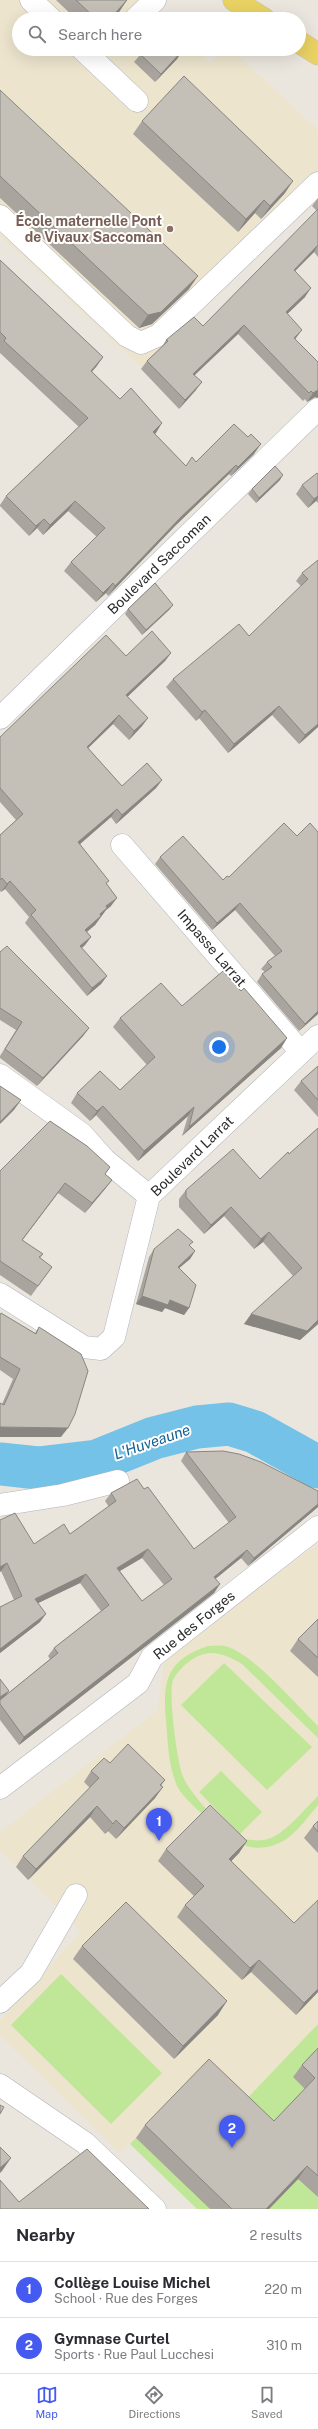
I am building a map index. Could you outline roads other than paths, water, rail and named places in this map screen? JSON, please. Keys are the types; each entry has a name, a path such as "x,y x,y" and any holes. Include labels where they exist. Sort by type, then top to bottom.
{"main road":[{"path":"306,46 318,54"}],"street":[{"path":"31,0 44,12"},
{"path":"142,12 155,0"},
{"path":"97,56 137,101"},
{"path":"0,216 127,336 141,342 159,335 318,183"},
{"name":"Boulevard Saccoman","path":"0,718 318,409"},
{"name":"Impasse Larrat","path":"122,845 301,1052"},
{"name":"Boulevard Larrat","path":"0,1294 84,1347 101,1349 114,1337 149,1196 318,1036"},
{"path":"0,1075 82,1134 104,1160 149,1196"},
{"path":"0,1505 63,1495 118,1481"},
{"name":"Rue des Forges","path":"0,1788 138,1683 152,1657 318,1527"},
{"path":"0,2002 31,1973 76,1895"},
{"path":"0,2085 85,2143 155,2209"}],"waterway":[{"name":"L'Huveaune","path":"0,1464 38,1468 97,1461 154,1438 197,1427 229,1424 255,1432 318,1467"}],"place":[{"name":"École maternelle Pont de Vivaux Saccoman","path":"170,229"},
{"name":"Collège Louise Michel","path":"159,1841"},
{"name":"Gymnase Curtel","path":"232,2148"}]}
